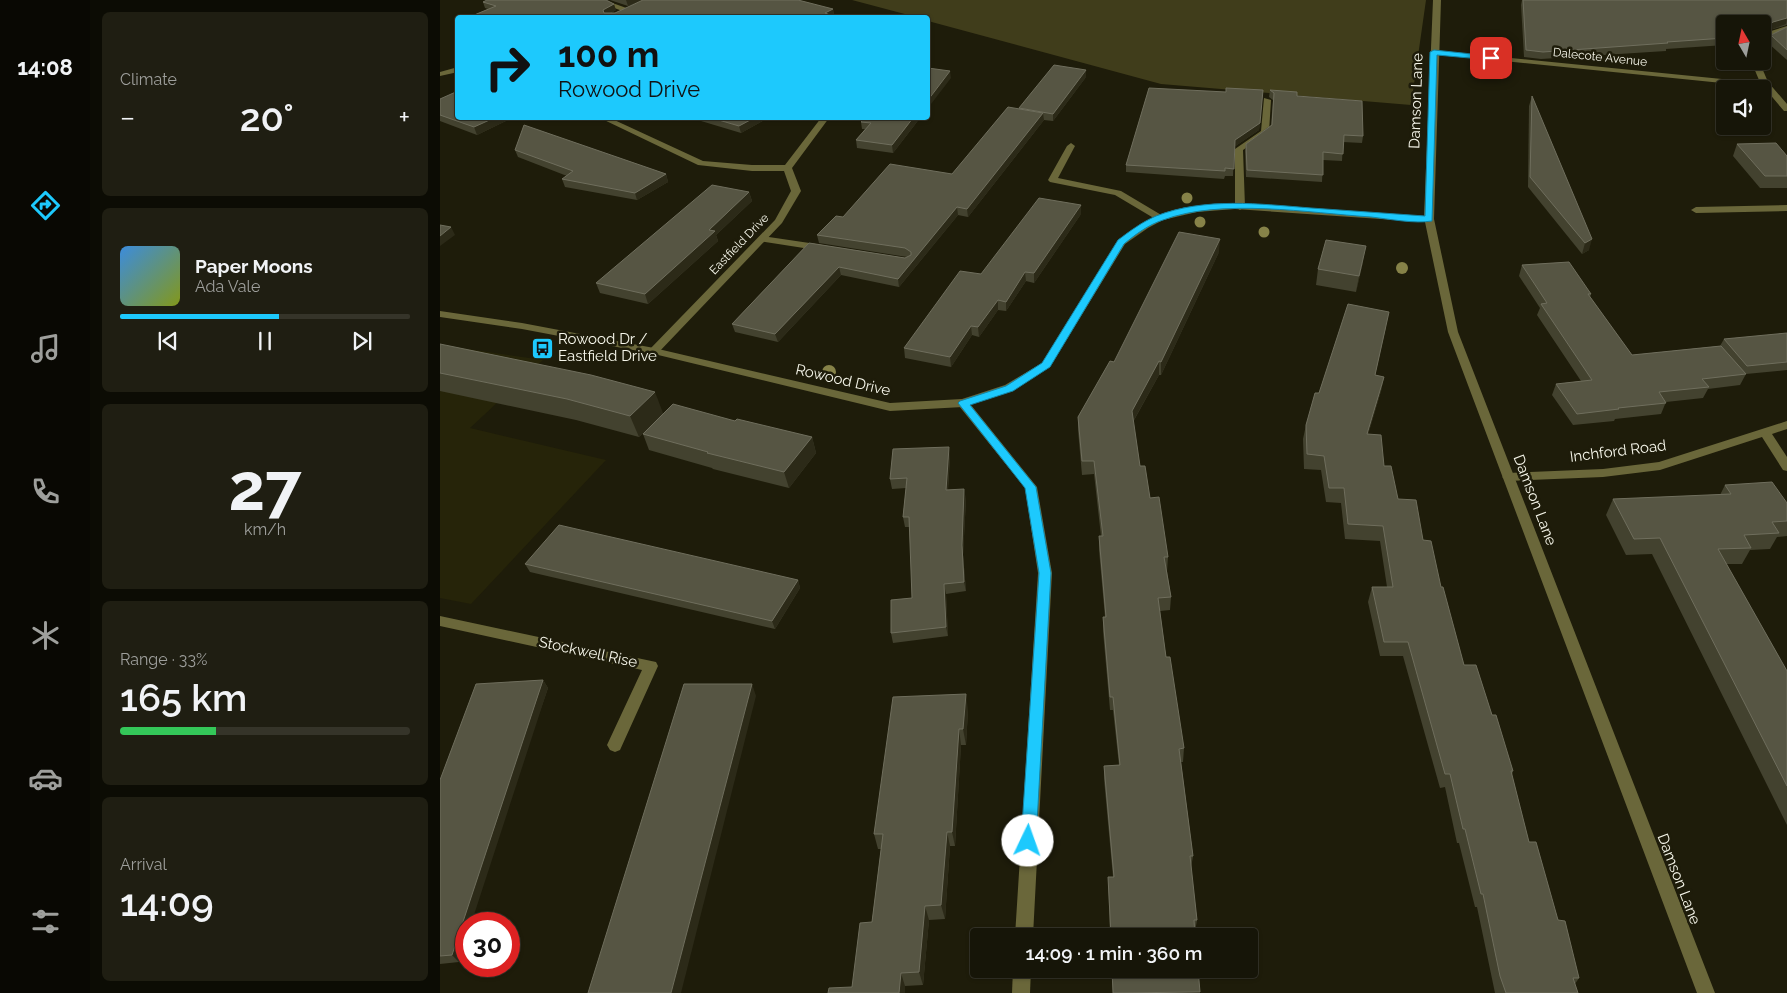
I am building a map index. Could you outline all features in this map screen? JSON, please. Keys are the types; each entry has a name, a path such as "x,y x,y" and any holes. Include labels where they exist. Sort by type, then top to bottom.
{"street":[{"path":"597,0 628,10"},
{"name":"Damson Lane","path":"1437,0 1429,219 1453,332 1706,993"},
{"path":"615,15 636,7"},
{"path":"1771,35 1787,28"},
{"name":"Dalecote Avenue","path":"1434,52 1716,80"},
{"path":"440,74 455,70"},
{"path":"1771,91 1787,109"},
{"path":"1240,206 1239,149 1265,132 1267,100"},
{"path":"608,120 701,163 752,168 788,168 824,120"},
{"path":"1071,146 1053,180 1118,193 1160,218"},
{"name":"Eastfield Drive","path":"654,351 779,221 796,191 788,168"},
{"name":"Rowood Drive","path":"440,314 522,326 654,351 890,408 963,403 1009,388 1046,365 1121,242 1138,228 1160,218 1189,210 1240,206 1429,219"},
{"path":"1696,210 1787,208"},
{"path":"762,239 829,249"},
{"path":"963,403 1031,487 1045,573 1024,928"},
{"name":"Inchford Road","path":"1508,477 1603,473 1660,466 1787,425"},
{"path":"1764,431 1787,467"},
{"name":"Stockwell Rise","path":"440,621 651,666 615,745"},
{"path":"1021,993 1022,978"}],"shaded area":[{"path":"852,0 1426,0 1411,105 1161,84 930,22 930,15 908,15"},
{"path":"440,345 543,360 470,428 606,460 471,604 440,598"}],"building":[{"path":"487,0 606,0 614,4 603,10 604,13 615,13 643,0 798,0 833,9 825,13 830,15 474,15 496,6 483,2"},
{"path":"1523,0 1787,0 1787,18 1771,24 1771,15 1716,15 1716,39 1543,52 1526,50"},
{"path":"1787,27 1787,50 1771,35"},
{"path":"1054,65 1086,70 1053,114 1019,108"},
{"path":"930,68 950,71 930,97"},
{"path":"1149,88 1226,92 1226,88 1263,90 1260,123 1235,140 1234,169 1225,168 1225,171 1126,165"},
{"path":"1270,90 1297,92 1297,96 1362,101 1363,136 1344,135 1343,154 1323,152 1323,175 1247,170 1246,144 1272,125 1274,93"},
{"path":"455,92 455,120 490,120 474,127 440,115 440,99"},
{"path":"1532,96 1592,239 1585,243 1530,177"},
{"path":"1008,107 1043,113 967,209 957,207 898,279 839,267 775,334 732,324 809,243 905,258 911,255 911,252 905,248 817,235 836,216 843,217 890,164 952,174"},
{"path":"719,120 750,120 739,126"},
{"path":"863,120 911,120 892,145 856,140 871,123 861,122"},
{"path":"524,125 666,174 635,193 562,179 573,171 515,150"},
{"path":"1776,143 1787,156 1787,176 1765,176 1737,144"},
{"path":"712,185 749,192 709,230 715,231 645,294 596,283"},
{"path":"1039,198 1081,205 1034,273 1025,272 1006,302 998,300 978,327 971,326 950,357 904,348 960,271 981,274"},
{"path":"440,225 451,227 440,236"},
{"path":"1179,232 1220,239 1161,362 1159,361 1132,411 1140,466 1145,466 1150,498 1159,497 1168,557 1164,557 1171,597 1158,598 1166,657 1170,657 1184,748 1179,749 1193,856 1190,856 1197,920 1194,920 1194,928 1111,928 1108,877 1114,877 1104,766 1120,765 1113,697 1110,697 1103,617 1106,617 1099,536 1103,536 1094,461 1082,461 1078,417 1110,361 1114,362"},
{"path":"1326,240 1366,246 1359,276 1318,269"},
{"path":"1569,262 1591,294 1588,294 1632,355 1721,346 1746,374 1702,379 1709,387 1659,392 1666,403 1577,414 1556,384 1592,380 1541,304 1547,303 1522,265"},
{"path":"1348,304 1389,312 1375,375 1384,377 1367,434 1381,435 1384,466 1391,466 1398,499 1416,500 1423,540 1431,541 1441,587 1443,587 1464,665 1476,665 1492,715 1496,715 1513,771 1511,771 1529,842 1536,842 1558,920 1565,921 1579,978 1573,978 1578,993 1506,993 1500,976 1483,894 1481,894 1465,829 1463,829 1450,774 1445,774 1408,642 1384,642 1372,587 1393,587 1383,526 1348,524 1344,488 1329,488 1324,456 1307,454 1306,425 1315,393 1319,393"},
{"path":"1787,333 1787,362 1747,366 1724,339"},
{"path":"440,344 591,375 655,392 630,416 567,399 440,373"},
{"path":"673,404 735,421 737,419 812,437 784,472 707,453 643,434"},
{"path":"949,447 946,490 964,489 962,545 964,582 944,584 946,627 891,633 891,600 912,598 909,517 903,517 907,478 890,479 893,449"},
{"path":"1772,482 1787,503 1787,521 1772,522 1779,533 1744,535 1751,548 1718,549 1787,671 1787,786 1660,538 1634,539 1613,499 1731,494 1725,485"},
{"path":"559,525 798,580 772,621 525,564"},
{"path":"543,680 466,912 455,912 455,946 452,955 440,956 440,780 476,684"},
{"path":"684,684 752,684 671,993 588,993"},
{"path":"966,694 963,729 959,729 952,832 947,832 941,905 925,906 919,972 901,973 899,993 828,993 829,988 852,987 860,923 872,922 883,834 874,834 893,697"},
{"path":"1112,978 1199,978 1200,992 1113,993"}],"place":[{"name":"Rowood Dr / Eastfield Drive","path":"542,348"}],"route":[{"path":"1028,841 1045,573 1031,487 963,403 1009,388 1046,365 1121,242 1138,228 1160,218 1189,210 1258,206 1429,219 1434,52 1491,58"}]}
